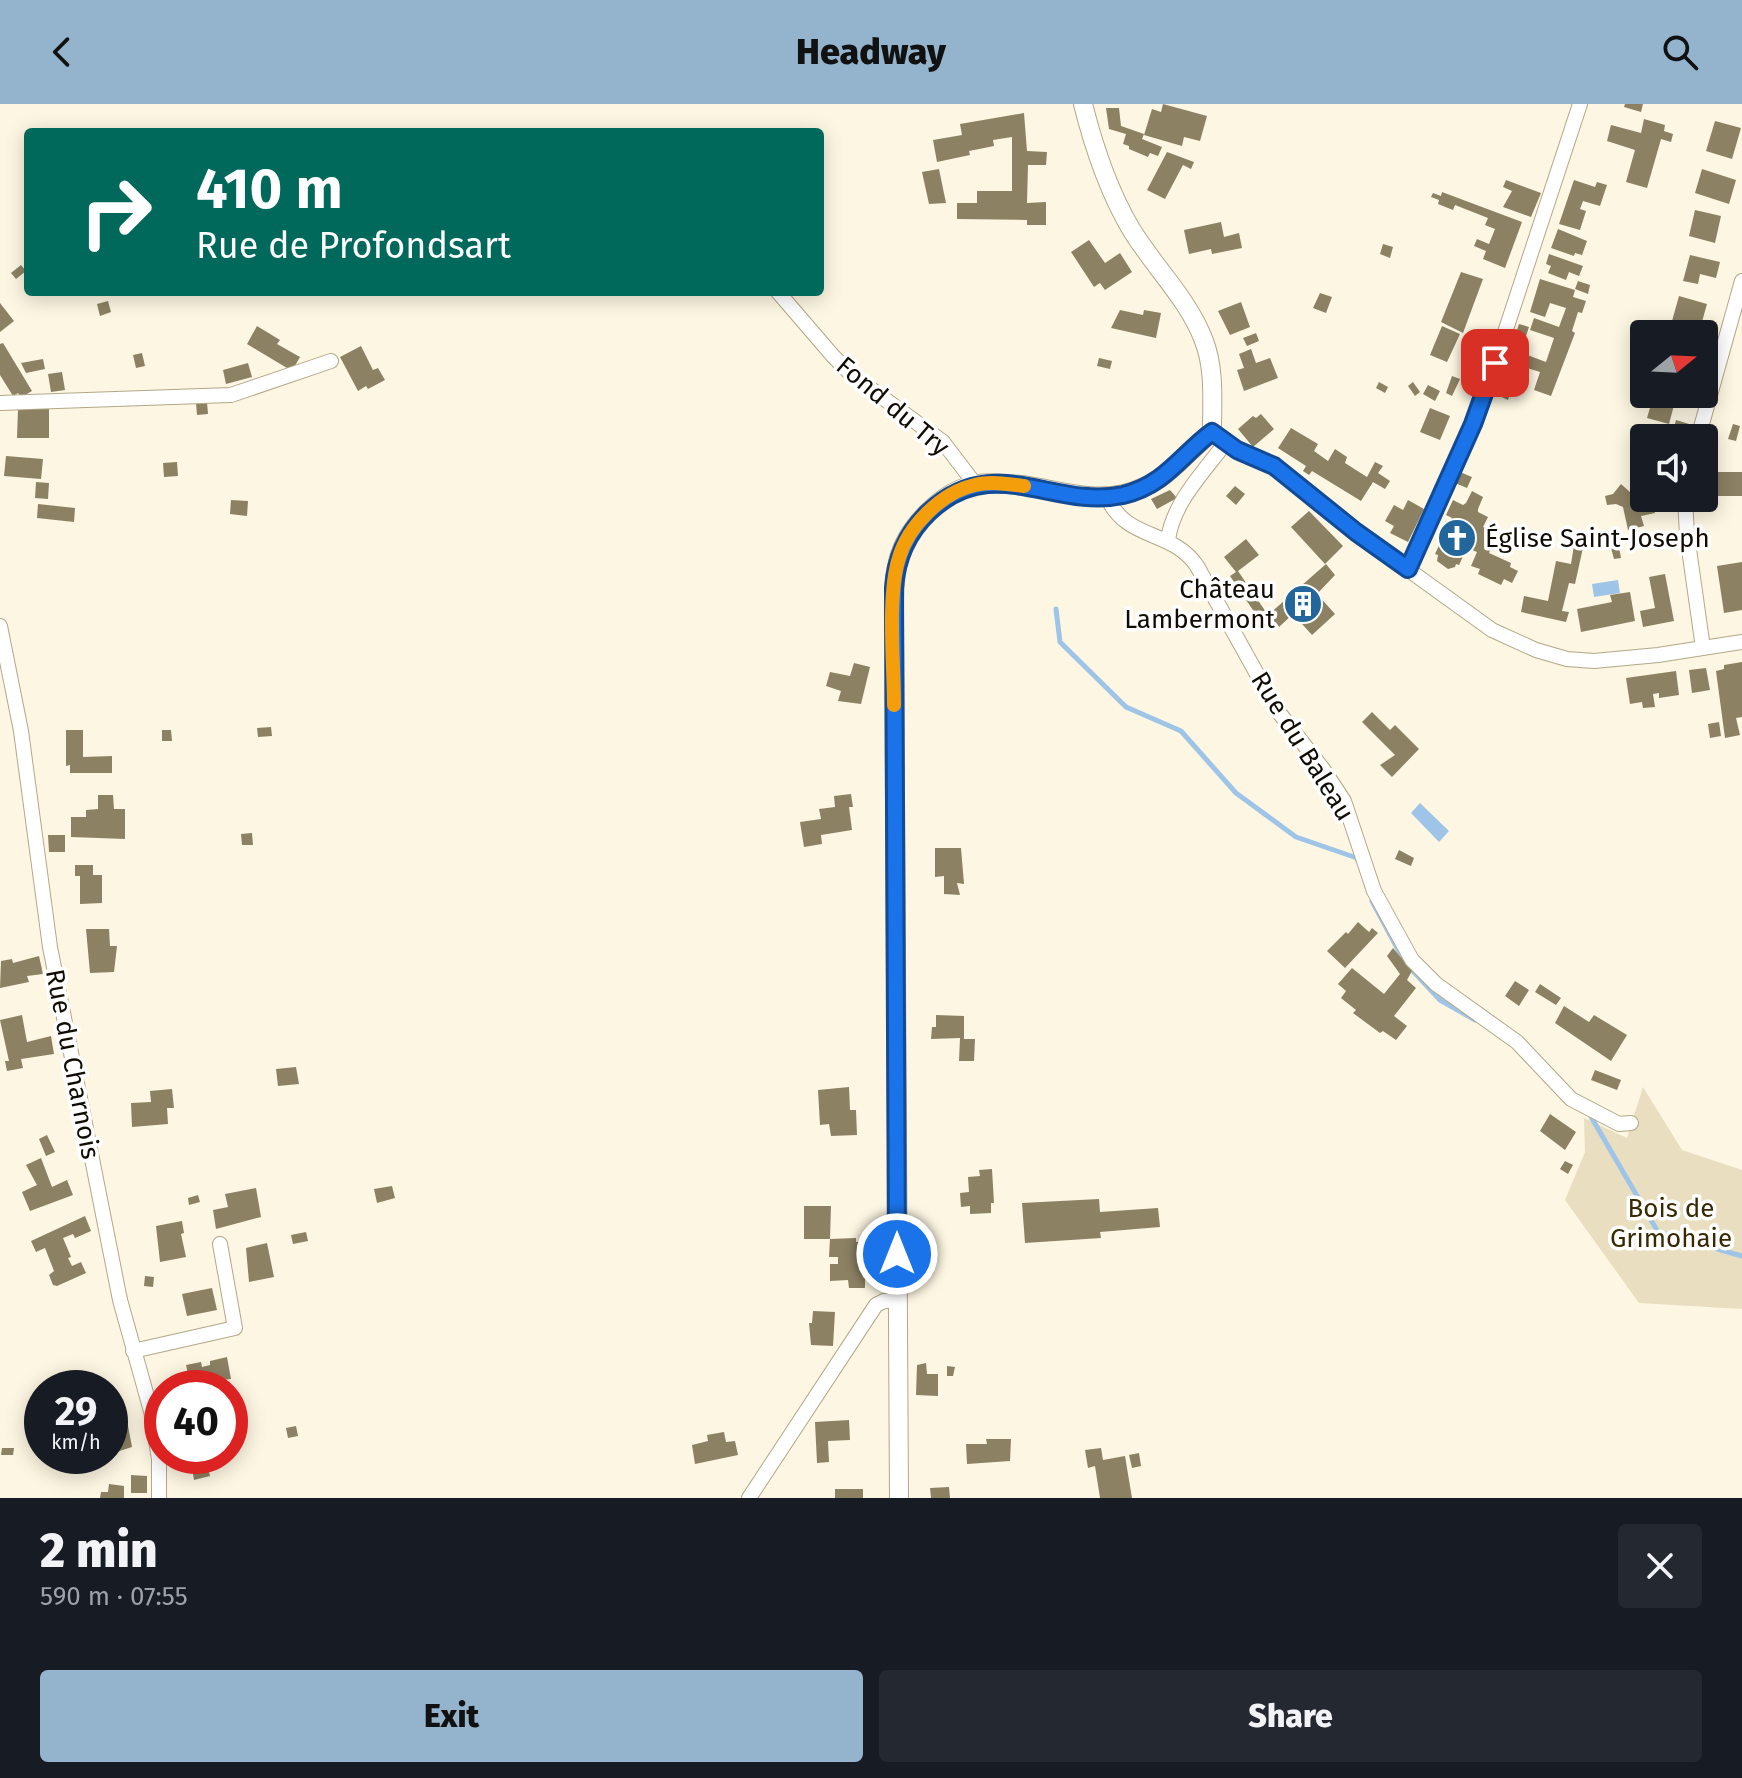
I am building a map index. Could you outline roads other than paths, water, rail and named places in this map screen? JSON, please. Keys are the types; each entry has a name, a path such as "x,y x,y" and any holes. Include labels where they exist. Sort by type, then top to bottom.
{"street":[{"path":"1083,104 1099,161 1120,208 1193,319 1205,341 1211,369 1219,437 1176,509 1168,540"},
{"path":"1408,569 1487,387 1580,104"},
{"path":"1702,424 1742,281"},
{"name":"Fond du Try","path":"782,296 842,365 943,442 975,484"},
{"path":"0,403 231,395 331,361"},
{"path":"899,1498 895,575 904,545 922,519 946,498 975,484 1020,485 1107,497 1125,494 1146,486 1219,437"},
{"path":"1219,437 1237,450 1274,466 1356,532 1492,630 1552,655 1594,661 1742,642"},
{"name":"Rue du Baleau","path":"1107,497 1112,510 1133,527 1168,540 1190,556 1277,710 1344,801 1374,891 1412,960 1436,984 1517,1042 1571,1099 1619,1124 1631,1123"},
{"path":"1686,512 1703,648"},
{"name":"Rue du Charnois","path":"0,626 21,731 50,947 120,1300 157,1440 159,1498"},
{"path":"133,1351 235,1328 220,1244"},
{"path":"749,1498 876,1305 898,1300"}],"water":[{"path":"1618,580 1620,593 1594,597 1592,584"},
{"path":"1420,803 1449,831 1439,842 1411,813"}],"waterway":[{"path":"1056,609 1060,642 1126,707 1181,731 1236,793 1296,837 1357,858 1358,861"},
{"path":"1372,901 1403,959"},
{"path":"1412,970 1440,1000 1475,1020"},
{"path":"1590,1115 1658,1232 1742,1256"}],"place":[{"name":"Église Saint-Joseph","path":"1457,538"},
{"name":"Château Lambermont","path":"1303,604"}],"park label":[{"name":"Bois de Grimohaie","path":"1671,1223"}]}
